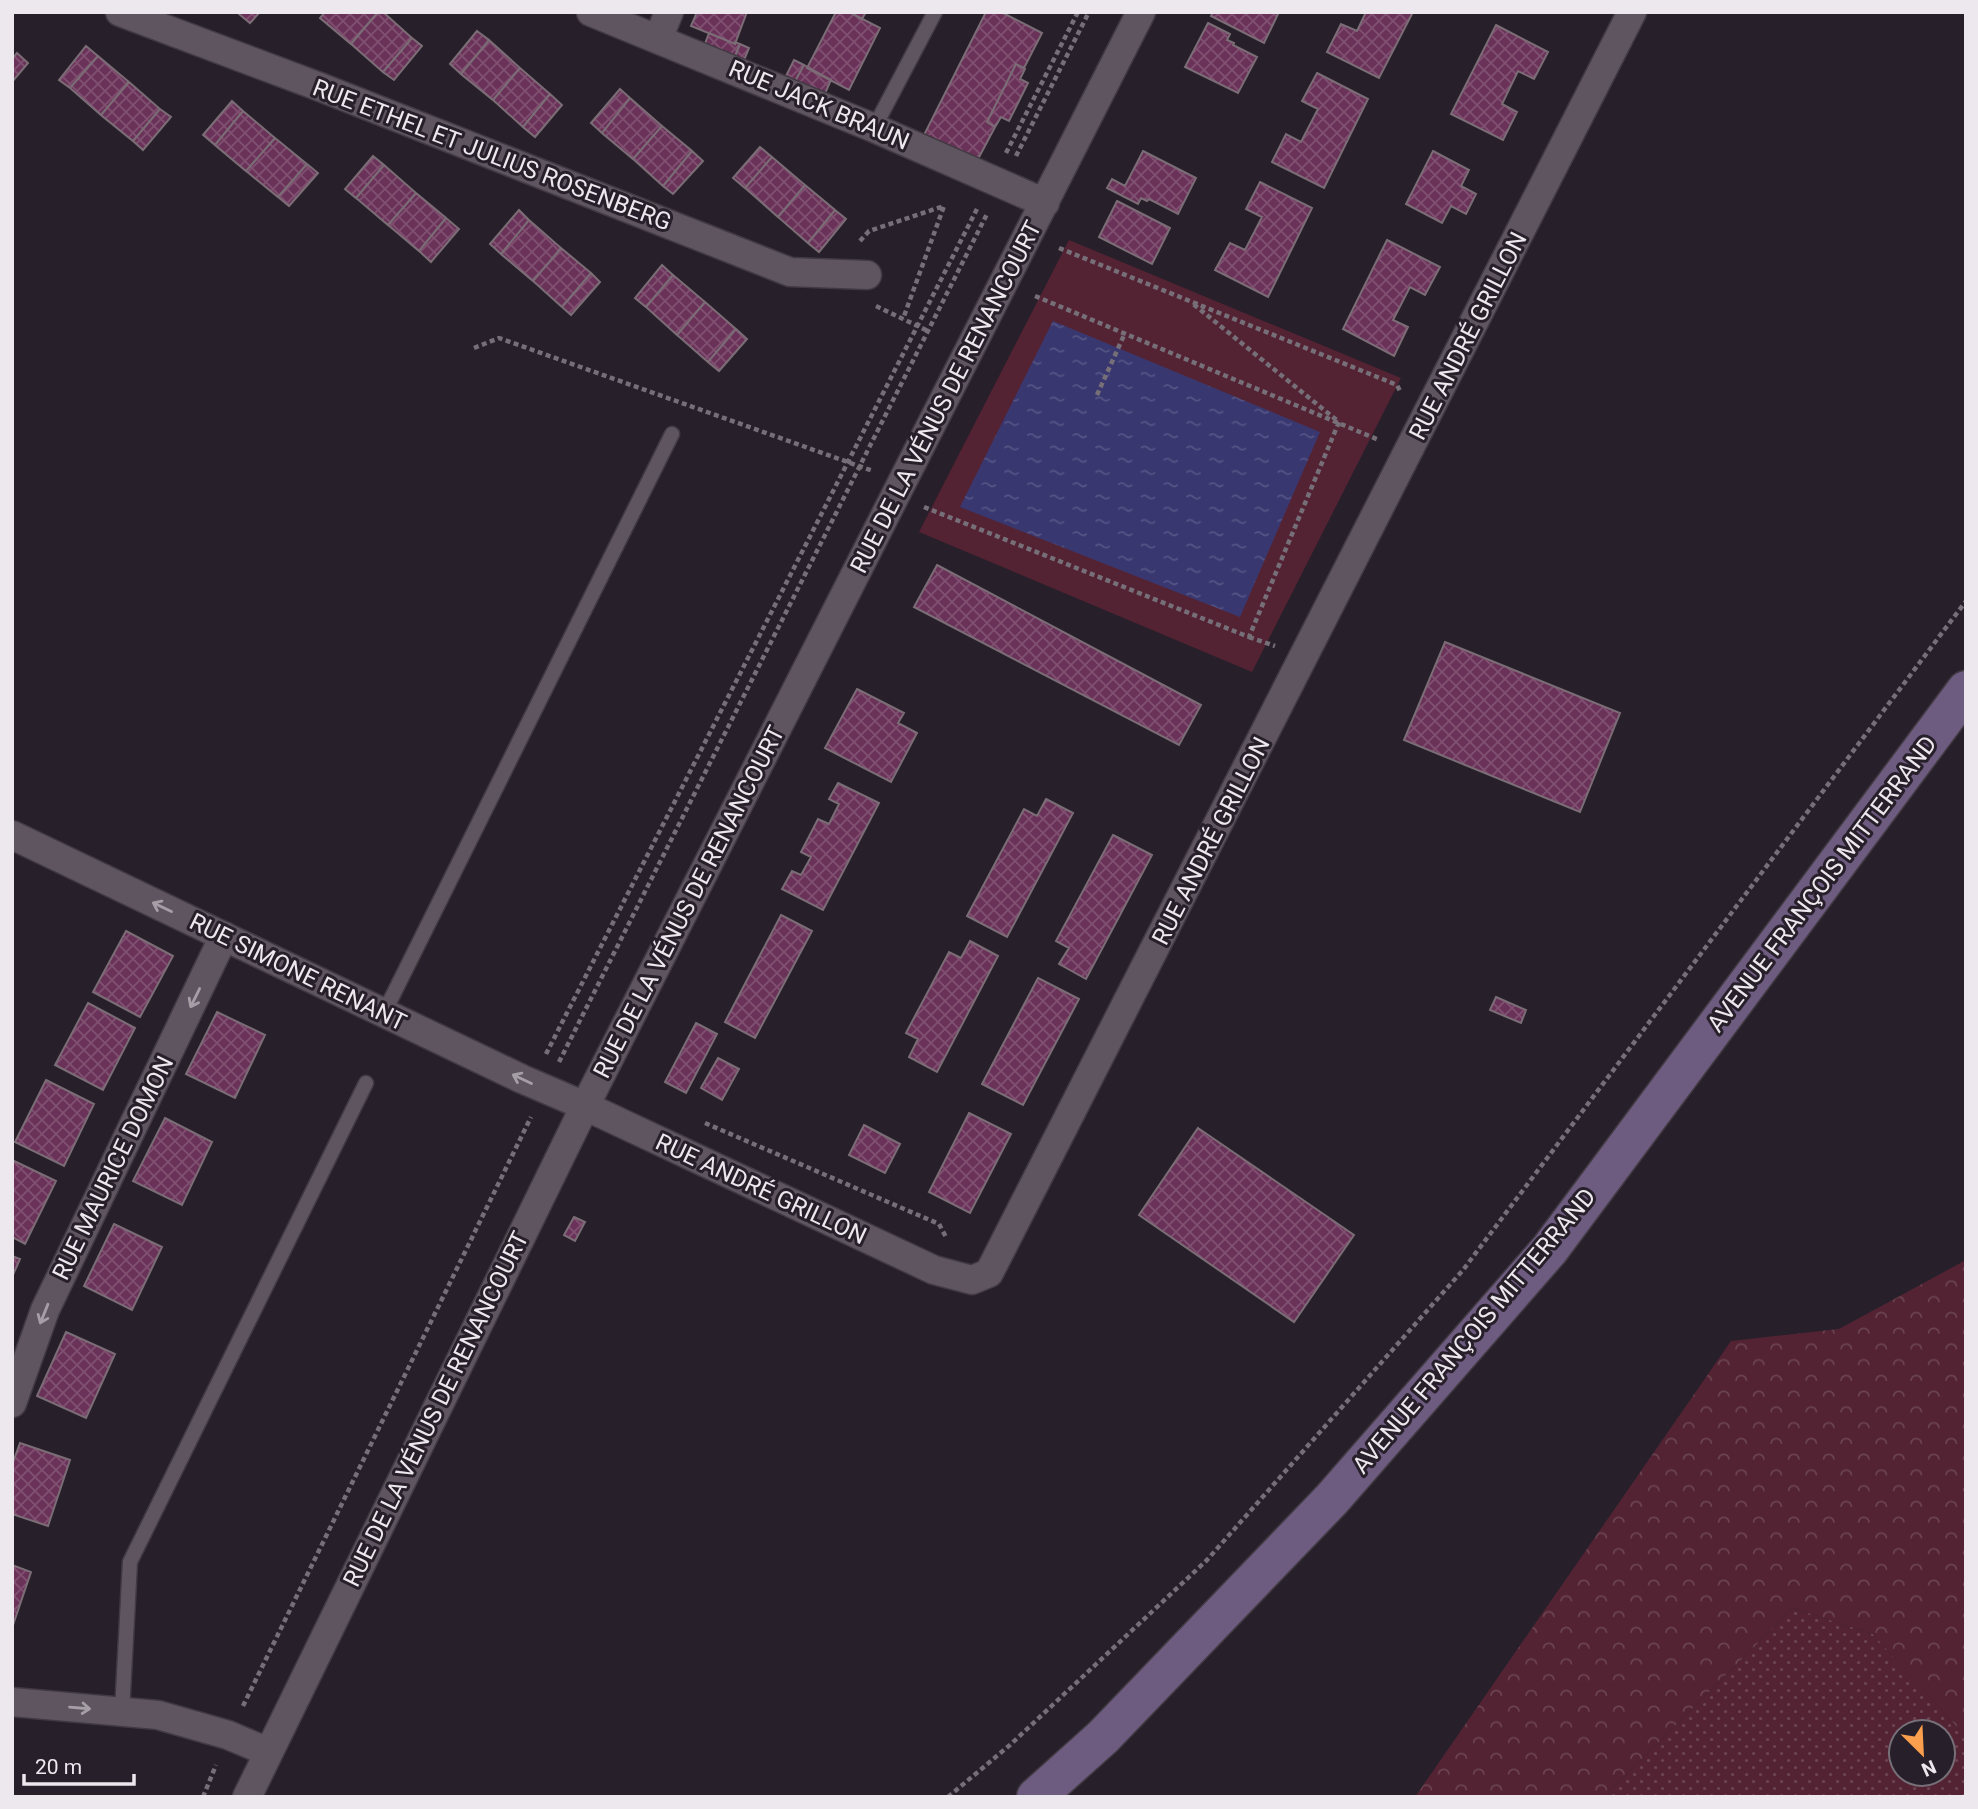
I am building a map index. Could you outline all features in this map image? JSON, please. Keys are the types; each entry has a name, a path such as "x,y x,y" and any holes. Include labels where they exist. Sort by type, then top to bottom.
{"main road":[{"name":"AVENUE FRANÇOIS MITTERRAND","path":"1036,1797 1102,1737 1332,1499 1550,1249 1966,690"}],"street":[{"name":"RUE ETHEL ET JULIUS ROSENBERG","path":"121,12 790,272 867,275"},
{"name":"RUE JACK BRAUN","path":"591,12 874,128 1045,203"},
{"path":"658,39 668,12"},
{"name":"RUE DE LA VÉNUS DE RENANCOURT","path":"247,1797 585,1106 1141,12"},
{"name":"RUE ANDRÉ GRILLON","path":"585,1106 934,1270 972,1280 989,1273 1632,12"},
{"name":"RUE SIMONE RENANT","path":"12,835 585,1106"},
{"name":"RUE MAURICE DOMON","path":"12,1403 46,1310 224,936"},
{"path":"12,1702 158,1715 228,1735 268,1752"}],"lane":[{"path":"874,128 935,12"},
{"path":"384,1013 672,434"},
{"path":"122,1712 130,1562 366,1083"}],"path":[{"path":"203,1797 228,1735 545,1089 928,331 1078,12"},
{"path":"534,1052 545,1055 918,326 1089,12"},
{"path":"830,273 869,231 944,206 903,319"},
{"path":"1053,260 1065,236"},
{"path":"1059,248 1397,384 1402,397"},
{"path":"867,275 877,308 928,331"},
{"path":"1031,304 1041,284"},
{"path":"1035,296 1378,440"},
{"path":"1188,300 1339,422"},
{"path":"1097,395 1125,333"},
{"path":"474,348 499,338 847,463 859,465 903,482 924,507 1275,646"},
{"path":"1249,637 1339,422"},
{"path":"924,507 930,496"},
{"path":"948,1797 1010,1745 1207,1560 1463,1270 1966,601"},
{"path":"700,1121 939,1224 947,1239"}],"green space":[{"path":"1069,240 1401,378 1252,672 919,532"},
{"path":"1966,1260 1966,1737 1957,1727 1957,1718 1949,1718 1873,1634 1793,1608 1604,1797 1415,1797 1731,1341 1839,1329"},
{"path":"1793,1608 1873,1634 1949,1718 1887,1718 1887,1788 1957,1788 1957,1727 1966,1737 1966,1797 1604,1797"}],"water":[{"path":"1053,321 1320,432 1240,617 960,507"}],"building":[{"path":"240,12 260,12 250,23"},
{"path":"325,12 378,12 351,44 320,18"},
{"path":"378,12 383,12 412,38 383,72 351,44"},
{"path":"697,12 747,12 735,44 691,26"},
{"path":"836,12 849,12 880,28 849,90 807,68"},
{"path":"849,12 866,12 862,19"},
{"path":"986,12 1001,12 1042,33 1024,68 1016,64 987,122 995,127 977,161 924,135"},
{"path":"1213,12 1279,12 1264,43 1211,16"},
{"path":"1366,12 1413,12 1379,78 1327,52 1341,24 1357,31"},
{"path":"1208,23 1230,34 1227,40 1234,43 1233,45 1257,57 1238,93 1185,67"},
{"path":"1496,25 1548,52 1534,79 1518,71 1502,104 1517,112 1503,140 1451,114"},
{"path":"477,31 489,40 461,74 450,64"},
{"path":"709,33 740,44 733,61 703,49"},
{"path":"412,38 422,46 394,80 383,72"},
{"path":"489,40 520,68 493,100 461,74"},
{"path":"740,44 749,48 742,65 733,61"},
{"path":"86,46 98,56 70,88 59,80"},
{"path":"17,53 28,63 12,82 12,59"},
{"path":"98,56 129,82 101,115 70,88"},
{"path":"794,60 804,65 793,85 783,82"},
{"path":"1016,64 1025,69 1020,79 1028,83 1009,121 1001,117 995,127 987,122"},
{"path":"804,65 831,80 823,98 793,85"},
{"path":"520,68 550,94 523,127 493,100"},
{"path":"1317,73 1368,99 1324,188 1272,162 1286,134 1301,142 1318,109 1302,101"},
{"path":"129,82 160,109 133,141 101,115"},
{"path":"620,89 630,98 602,133 591,123"},
{"path":"550,94 562,105 535,137 523,127"},
{"path":"630,98 662,126 633,159 602,133"},
{"path":"232,101 243,111 215,145 203,135"},
{"path":"160,109 171,117 143,150 133,141"},
{"path":"243,111 275,138 246,171 215,145"},
{"path":"662,126 692,151 663,186 633,159"},
{"path":"275,138 307,164 278,197 246,171"},
{"path":"760,147 772,157 745,188 733,178"},
{"path":"692,151 703,161 673,194 663,186"},
{"path":"1143,151 1196,178 1178,214 1149,199 1147,201 1141,198 1138,204 1107,188 1112,179 1125,186"},
{"path":"1433,151 1469,170 1461,186 1476,194 1466,214 1451,206 1442,223 1406,204"},
{"path":"373,156 384,165 356,198 345,189"},
{"path":"772,157 805,185 778,217 745,188"},
{"path":"307,164 318,173 289,206 278,197"},
{"path":"384,165 416,193 388,225 356,198"},
{"path":"1260,182 1312,208 1268,297 1215,270 1230,243 1245,250 1262,217 1246,209"},
{"path":"805,185 835,210 808,243 778,217"},
{"path":"416,193 446,218 419,251 388,225"},
{"path":"1117,201 1170,228 1152,264 1099,237"},
{"path":"519,210 529,220 501,254 490,244"},
{"path":"835,210 846,219 819,252 808,243"},
{"path":"446,218 459,229 431,262 419,251"},
{"path":"529,220 561,248 533,281 501,254"},
{"path":"1387,240 1440,267 1425,295 1410,287 1393,320 1408,327 1394,356 1343,329"},
{"path":"561,248 591,273 562,307 533,281"},
{"path":"662,265 673,275 646,307 635,298"},
{"path":"591,273 600,282 571,315 562,307"},
{"path":"673,275 705,302 677,335 646,307"},
{"path":"705,302 736,329 708,362 677,335"},
{"path":"736,329 747,339 719,371 708,362"},
{"path":"937,565 1201,705 1179,745 914,607"},
{"path":"1445,642 1620,713 1580,812 1404,740"},
{"path":"857,689 904,713 898,723 917,733 891,782 825,748"},
{"path":"838,783 879,803 823,910 782,889 792,871 801,875 811,857 801,852 818,819 829,824 839,804 829,799"},
{"path":"1046,799 1073,813 1007,937 967,916 1024,809 1037,816"},
{"path":"1113,835 1152,855 1086,979 1059,964 1069,948 1056,941"},
{"path":"781,915 812,931 755,1038 725,1022"},
{"path":"126,931 173,956 140,1017 93,992"},
{"path":"970,941 998,956 937,1072 909,1057 918,1039 906,1033 949,952 961,958"},
{"path":"1038,978 1079,999 1023,1105 982,1084"},
{"path":"1496,997 1526,1010 1521,1023 1490,1010"},
{"path":"88,1003 135,1028 103,1090 55,1065"},
{"path":"217,1012 265,1035 235,1098 186,1074"},
{"path":"696,1023 717,1034 686,1093 665,1082"},
{"path":"718,1058 739,1069 722,1100 701,1088"},
{"path":"46,1080 94,1104 64,1166 15,1142"},
{"path":"969,1113 1011,1134 970,1213 929,1192"},
{"path":"165,1118 212,1142 182,1205 133,1181"},
{"path":"864,1125 900,1144 885,1173 849,1155"},
{"path":"1198,1128 1354,1235 1294,1322 1139,1215"},
{"path":"12,1160 56,1181 25,1244 12,1237"},
{"path":"574,1217 585,1222 575,1241 564,1235"},
{"path":"114,1224 162,1247 132,1310 84,1286"},
{"path":"12,1256 20,1259 12,1277"},
{"path":"66,1332 115,1354 86,1418 37,1396"},
{"path":"20,1443 70,1460 48,1526 12,1514 12,1465"},
{"path":"12,1565 31,1572 12,1628"}]}
